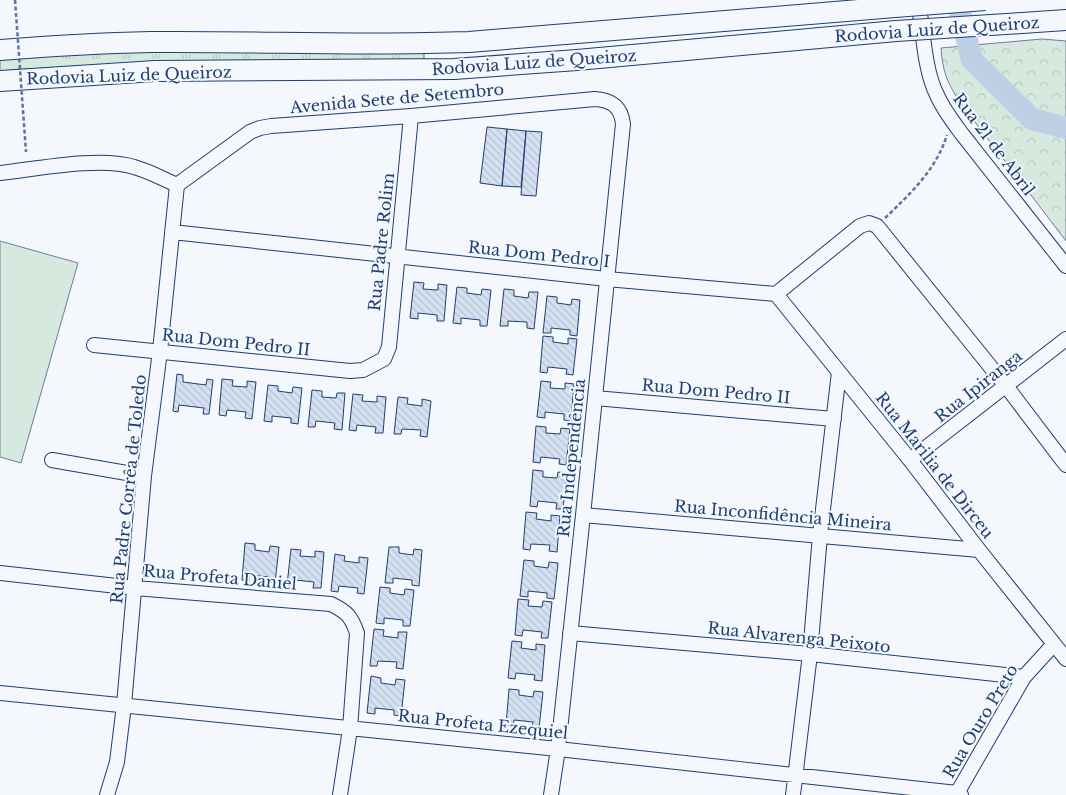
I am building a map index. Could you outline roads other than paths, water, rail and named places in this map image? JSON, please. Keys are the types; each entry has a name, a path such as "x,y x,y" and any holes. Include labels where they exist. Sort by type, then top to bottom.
{"highway":[{"name":"Rodovia Luiz de Queiroz","path":"0,48 153,42 414,44 470,42 985,0"},
{"name":"Rodovia Luiz de Queiroz","path":"0,81 155,71 454,69 577,60 896,31 1066,20"},
{"path":"0,91 155,71"}],"street":[{"name":"Rua 21 de Abril","path":"918,0 930,75 936,95 952,120 1066,266"},
{"name":"Avenida Sete de Setembro","path":"177,185 250,132 260,128 594,99 603,100 617,106 622,114 623,124"},
{"name":"Rua Padre Rolim","path":"374,365 384,359 389,347 411,116"},
{"name":"Rua Independência","path":"551,795 558,749 623,124"},
{"path":"0,173 92,163 114,163 134,167 177,185"},
{"name":"Rua Padre Corrêa de Toledo","path":"108,795 117,762 124,705 144,476 160,351 177,185"},
{"path":"776,294 860,226 868,223 877,226 1006,386 1066,465"},
{"name":"Rua Dom Pedro I","path":"172,232 606,279 776,294"},
{"name":"Rua Marilia de Dirceu","path":"776,294 910,460 1066,659"},
{"name":"Rua Ipiranga","path":"910,460 1066,339"},
{"name":"Rua Dom Pedro II","path":"94,345 350,371 363,370 374,365"},
{"path":"793,795 810,654 820,535 839,372"},
{"name":"Rua Dom Pedro II","path":"595,398 834,419"},
{"path":"52,460 144,476"},
{"name":"Rua Inconfidência Mineira","path":"583,515 979,550"},
{"name":"Rua Profeta Daniel","path":"0,573 135,588 331,604 346,611 358,633 350,729"},
{"name":"Rua Alvarenga Peixoto","path":"570,633 810,654 1024,677"},
{"name":"Rua Ouro Preto","path":"958,794 1024,677 1054,644"},
{"name":"Rua Profeta Ezequiel","path":"0,693 558,749 795,774 958,794"},
{"path":"340,795 350,729"}],"waterway":[{"path":"957,0 972,60 1032,119 1066,128"}]}
